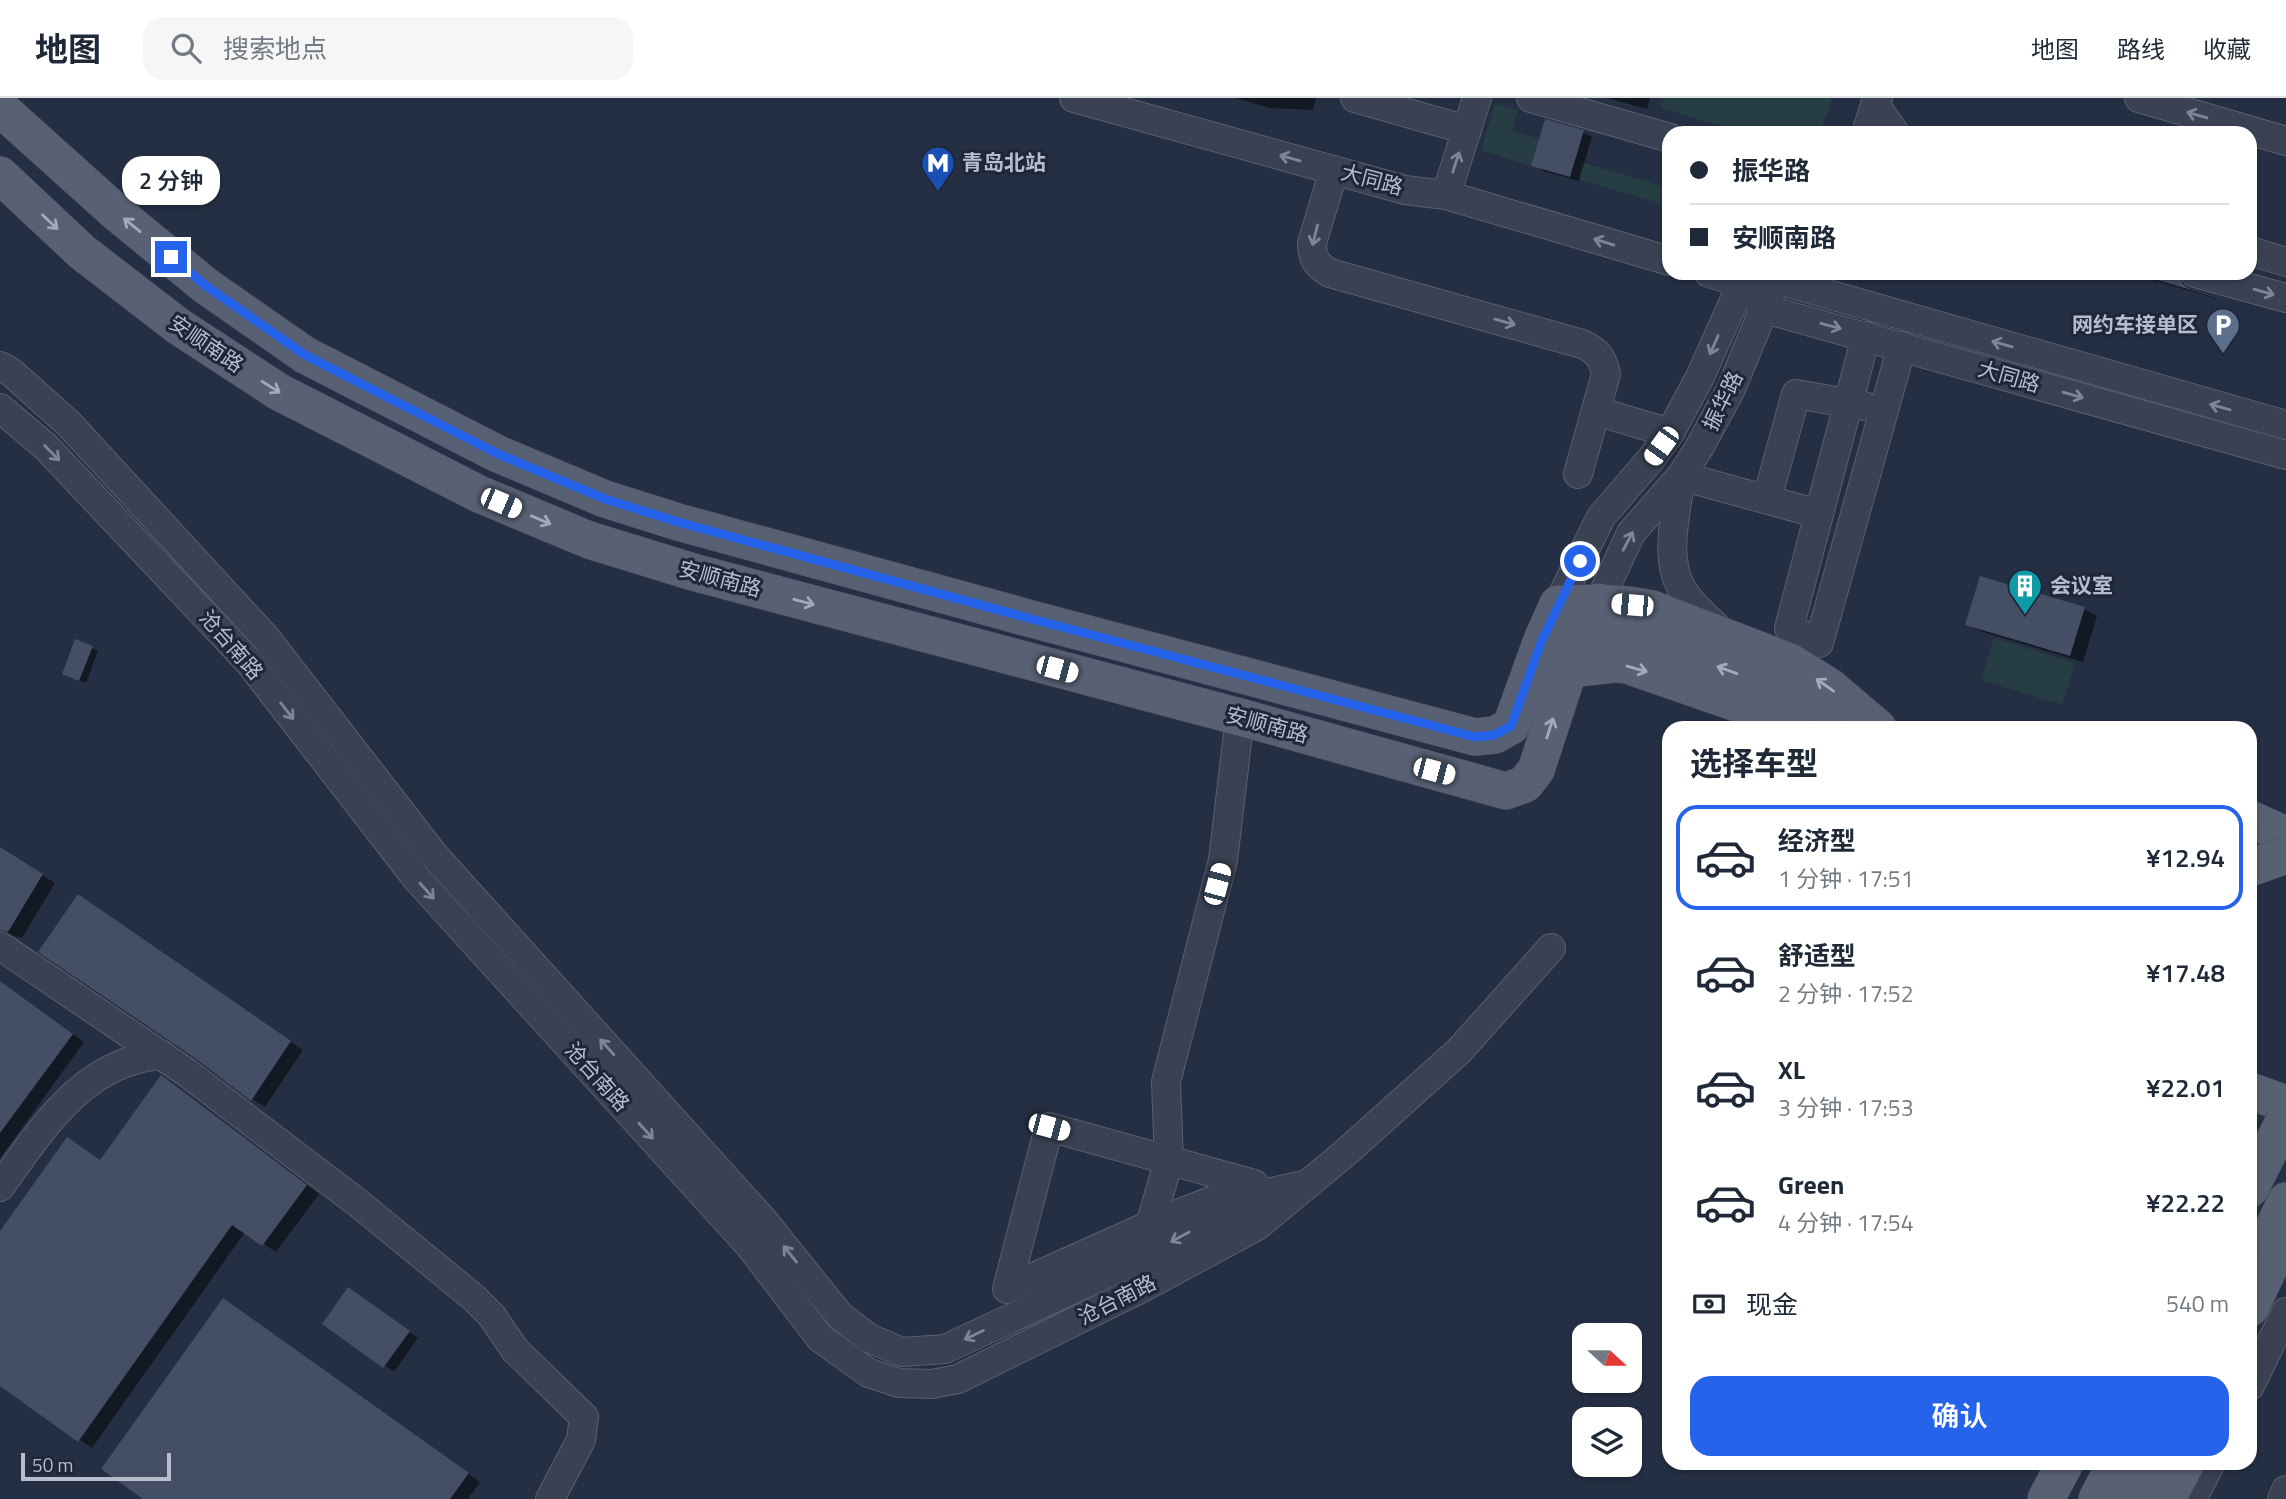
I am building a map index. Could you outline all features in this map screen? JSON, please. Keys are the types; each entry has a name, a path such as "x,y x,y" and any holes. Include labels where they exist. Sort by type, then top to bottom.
{"main road":[{"name":"安顺南路","path":"0,108 118,214 206,286 305,355 498,454 605,499 678,522 1015,615 1475,737 1494,735 1511,726 1536,657"},
{"name":"安顺南路","path":"0,175 82,252 178,326 279,392 479,494 589,540 693,572 1240,717 1506,791 1525,784"},
{"path":"1822,721 1782,690 1640,638 1627,636 1576,653 1536,657 1558,604 1599,602 1653,609 1790,662 1830,687 1870,721"},
{"name":"振华路","path":"1525,784 1536,770 1576,653 1599,602"},
{"path":"1576,653 1627,665 1777,716 1783,721"},
{"path":"2257,822 2286,835"},
{"path":"2257,865 2286,855"},
{"path":"2257,1094 2286,1104"},
{"path":"2257,1137 2286,1117"},
{"path":"2257,1175 2286,1117"},
{"path":"2257,1279 2286,1201"},
{"path":"2257,1284 2286,1232"},
{"path":"2046,1499 2061,1470"},
{"path":"2099,1499 2114,1470"},
{"path":"2134,1499 2148,1470"},
{"path":"2167,1499 2182,1470"}],"street":[{"name":"大同路","path":"1074,98 1405,190 1446,195 1662,259"},
{"path":"1355,98 1466,130"},
{"path":"1446,195 1477,98"},
{"path":"1531,98 1662,136"},
{"path":"2139,98 2235,126"},
{"path":"1868,126 1877,101"},
{"path":"1877,101 1891,126"},
{"path":"2257,133 2286,141"},
{"path":"1334,170 1312,243 1312,254 1321,268 1330,273 1589,347 1604,363 1606,373 1578,474"},
{"path":"2257,253 2286,262"},
{"name":"大同路","path":"1732,280 1742,283 1757,280"},
{"name":"振华路","path":"1599,602 1631,533 1681,476 1699,448 1731,389 1775,280"},
{"name":"大同路","path":"1790,280 2286,425"},
{"path":"2220,280 2286,298"},
{"path":"1742,283 1765,309"},
{"name":"振华路","path":"1558,604 1601,517 1670,433 1700,377 1742,283"},
{"name":"大同路","path":"1765,309 2286,455"},
{"path":"1866,336 1789,628 1819,643 1902,346"},
{"name":"沧台南路","path":"0,366 11,372 69,424 266,638 434,855 763,1220 840,1316 869,1338 902,1352 946,1349 1140,1258 1250,1199 1310,1184"},
{"path":"1767,499 1796,394 1849,402 1884,411"},
{"name":"沧台南路","path":"0,408 46,447 249,662 417,880 750,1246 820,1338 869,1373 900,1382 932,1384 958,1379 1144,1287 1257,1226 1310,1184 1459,1051 1550,948"},
{"path":"1595,411 1670,433"},
{"path":"1723,634 1682,590 1674,570 1672,547 1681,476 1819,514"},
{"path":"1150,1225 1169,1160 1166,1082 1223,860 1240,717"},
{"path":"0,946 162,1055 358,1203 473,1297 492,1316 515,1350 584,1417 581,1440 550,1499"},
{"path":"100,1073 111,1035 108,1020"},
{"path":"0,1187 50,1118 100,1073 129,1060 162,1055"},
{"path":"1049,1127 1169,1160 1254,1184 1150,1225 1007,1289 1049,1127"},
{"path":"2257,1190 2286,1134"},
{"path":"2257,1372 2286,1312"},
{"path":"2029,1499 2044,1470"},
{"path":"2146,1499 2161,1470"},
{"path":"2192,1499 2207,1470"},
{"path":"2282,1499 2286,1490"}],"shaded area":[{"path":"1664,98 1832,99 1822,126 1721,126 1661,108"},
{"path":"1495,104 1518,110 1512,131 1539,139 1531,166 1481,150"},
{"path":"1582,162 1662,186 1662,204 1577,179"},
{"path":"1994,638 2075,663 2062,705 1981,680"}],"building":[{"path":"1545,119 1584,130 1570,177 1531,166"},
{"path":"2157,280 2182,280 2190,289 2239,304"},
{"name":"会议室","path":"1980,576 2085,607 2070,656 1965,625"},
{"path":"75,639 93,646 79,681 62,674"},
{"path":"0,847 43,874 8,932 0,930"},
{"path":"78,894 291,1041 251,1101 195,1058 38,952"},
{"path":"0,981 73,1034 0,1133"},
{"path":"161,1075 307,1185 262,1246 232,1225 78,1442 0,1386 0,1231 67,1137 100,1160"},
{"path":"348,1287 410,1331 383,1368 322,1324"},
{"path":"223,1298 469,1473 450,1499 143,1499 101,1469"}],"place":[{"name":"青岛北站","path":"938,193"},
{"name":"网约车接单区","path":"2223,355"},
{"name":"会议室","path":"2025,616"}],"route":[{"path":"171,257 206,286 305,355 498,454 605,499 678,522 1028,618 1475,737 1494,735 1511,726 1542,640 1580,561"}]}
